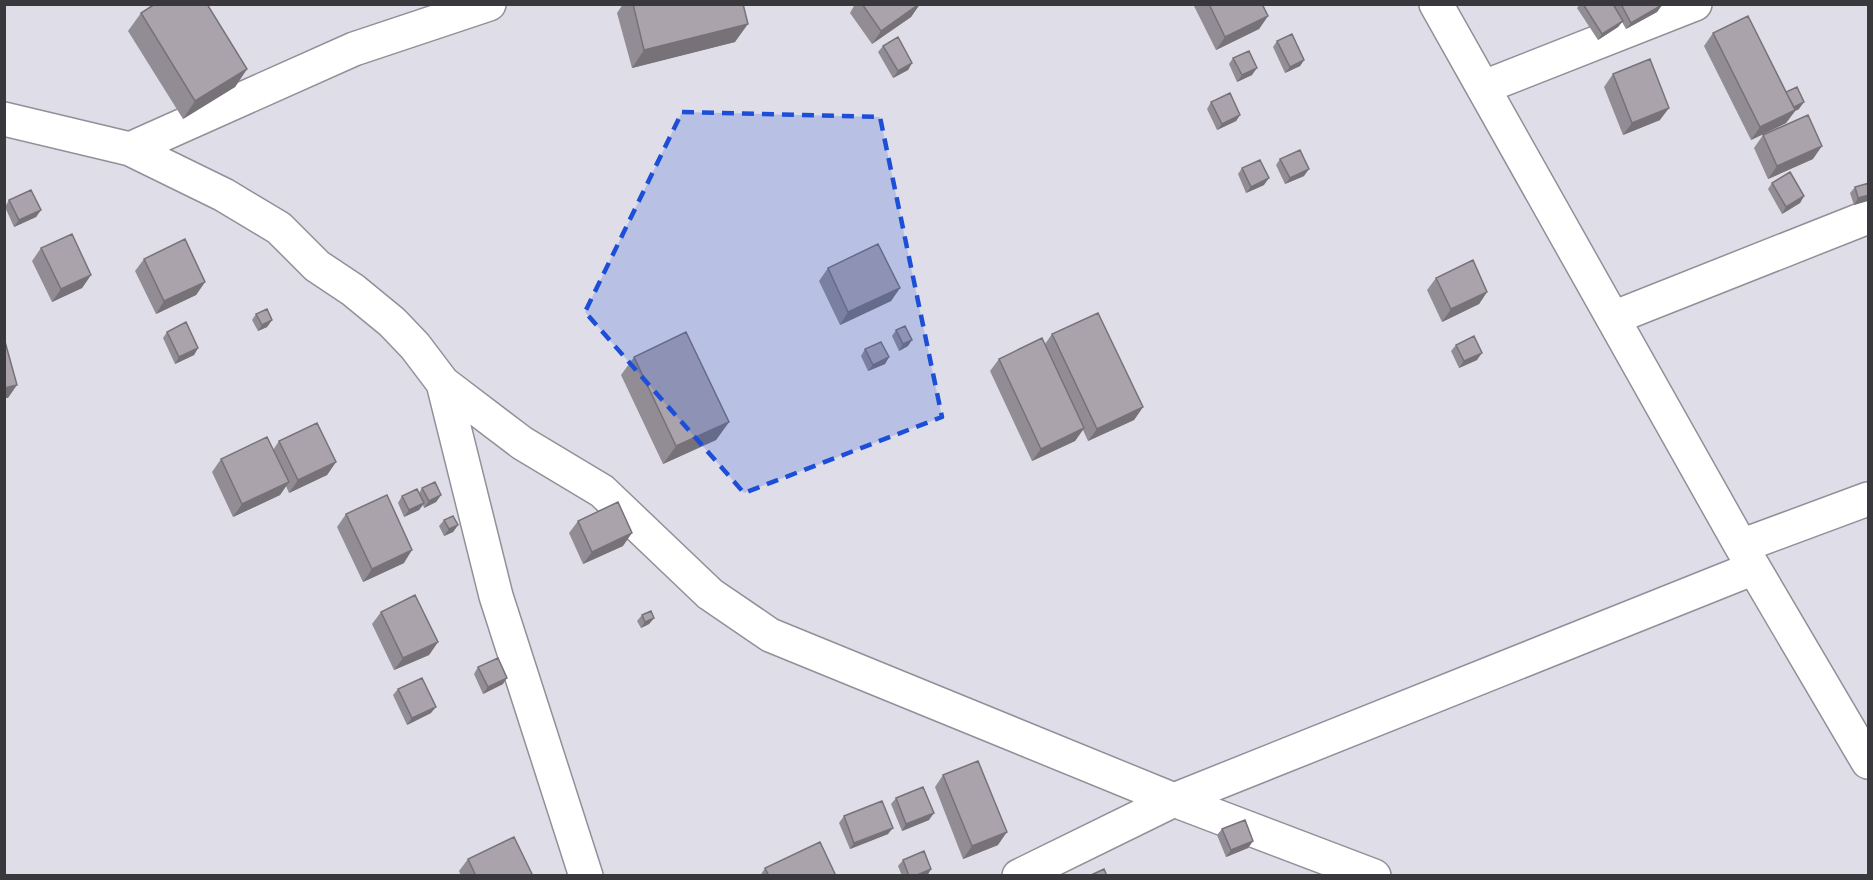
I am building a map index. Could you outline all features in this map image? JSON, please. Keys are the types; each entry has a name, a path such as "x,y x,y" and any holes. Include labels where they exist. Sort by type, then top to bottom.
{"street":[{"path":"130,149 354,49 489,4"},
{"path":"1436,4 1747,557 1869,762"},
{"path":"1484,87 1695,4"},
{"path":"4,119 130,149 224,195 279,228 317,266 353,290 392,322 415,346 443,383 522,443 602,491 710,594 770,635 1174,800 1374,876"},
{"path":"1613,318 1869,217"},
{"path":"443,383 496,596 586,876"},
{"path":"1019,876 1174,800 1747,557 1869,499"}],"highlighted area":[{"path":"682,112 880,117 942,417 744,493 585,312"}],"building":[{"path":"155,4 207,4 247,69 195,101 141,13"},
{"path":"633,4 743,4 748,24 644,50"},
{"path":"862,4 919,4 881,31"},
{"path":"1209,4 1262,4 1268,16 1225,37"},
{"path":"1583,4 1613,4 1623,21 1602,34"},
{"path":"1621,4 1661,4 1662,5 1631,23"},
{"path":"1748,16 1795,110 1760,127 1713,33"},
{"path":"1292,34 1304,60 1290,67 1277,41"},
{"path":"898,37 912,63 898,71 883,46"},
{"path":"1249,51 1257,68 1242,75 1233,58"},
{"path":"1650,59 1669,108 1632,123 1613,74"},
{"path":"1797,87 1804,102 1794,107 1786,92"},
{"path":"1230,93 1240,115 1222,124 1211,102"},
{"path":"1808,115 1822,146 1777,166 1763,135"},
{"path":"1300,150 1309,169 1290,178 1280,159"},
{"path":"1260,160 1269,178 1251,187 1242,168"},
{"path":"1790,172 1804,196 1786,207 1772,183"},
{"path":"1869,183 1869,195 1858,198 1855,187"},
{"path":"31,190 41,210 19,220 9,200"},
{"path":"72,234 91,275 61,289 41,248"},
{"path":"185,239 205,282 164,301 144,259"},
{"path":"878,244 900,288 848,312 828,268"},
{"path":"1473,260 1487,292 1451,309 1436,278"},
{"path":"267,309 272,320 262,325 256,314"},
{"path":"1098,313 1143,407 1097,429 1052,334"},
{"path":"186,322 198,348 179,357 167,332"},
{"path":"905,326 912,340 903,344 896,330"},
{"path":"686,332 729,422 676,446 634,357"},
{"path":"1474,336 1482,353 1464,361 1456,345"},
{"path":"4,338 17,385 4,388"},
{"path":"1042,338 1084,428 1041,449 999,359"},
{"path":"881,342 889,357 873,365 865,349"},
{"path":"317,423 336,462 298,480 279,441"},
{"path":"267,437 289,482 242,504 221,459"},
{"path":"435,482 441,495 429,501 422,488"},
{"path":"417,489 424,503 409,510 402,496"},
{"path":"387,495 412,550 372,569 346,514"},
{"path":"618,502 632,533 592,552 578,521"},
{"path":"453,516 458,525 449,529 444,520"},
{"path":"415,595 438,642 403,658 381,612"},
{"path":"651,611 654,618 645,622 642,615"},
{"path":"498,658 507,678 488,687 478,667"},
{"path":"422,678 436,707 412,718 398,689"},
{"path":"978,761 1007,832 972,846 943,775"},
{"path":"923,787 934,813 906,824 896,798"},
{"path":"882,801 893,828 854,843 844,816"},
{"path":"1245,820 1253,841 1231,850 1222,829"},
{"path":"514,837 533,876 476,876 468,859"},
{"path":"820,842 836,876 769,876 765,868"},
{"path":"924,851 931,869 915,876 909,876 903,860"},
{"path":"1104,869 1107,876 1089,876"}]}
